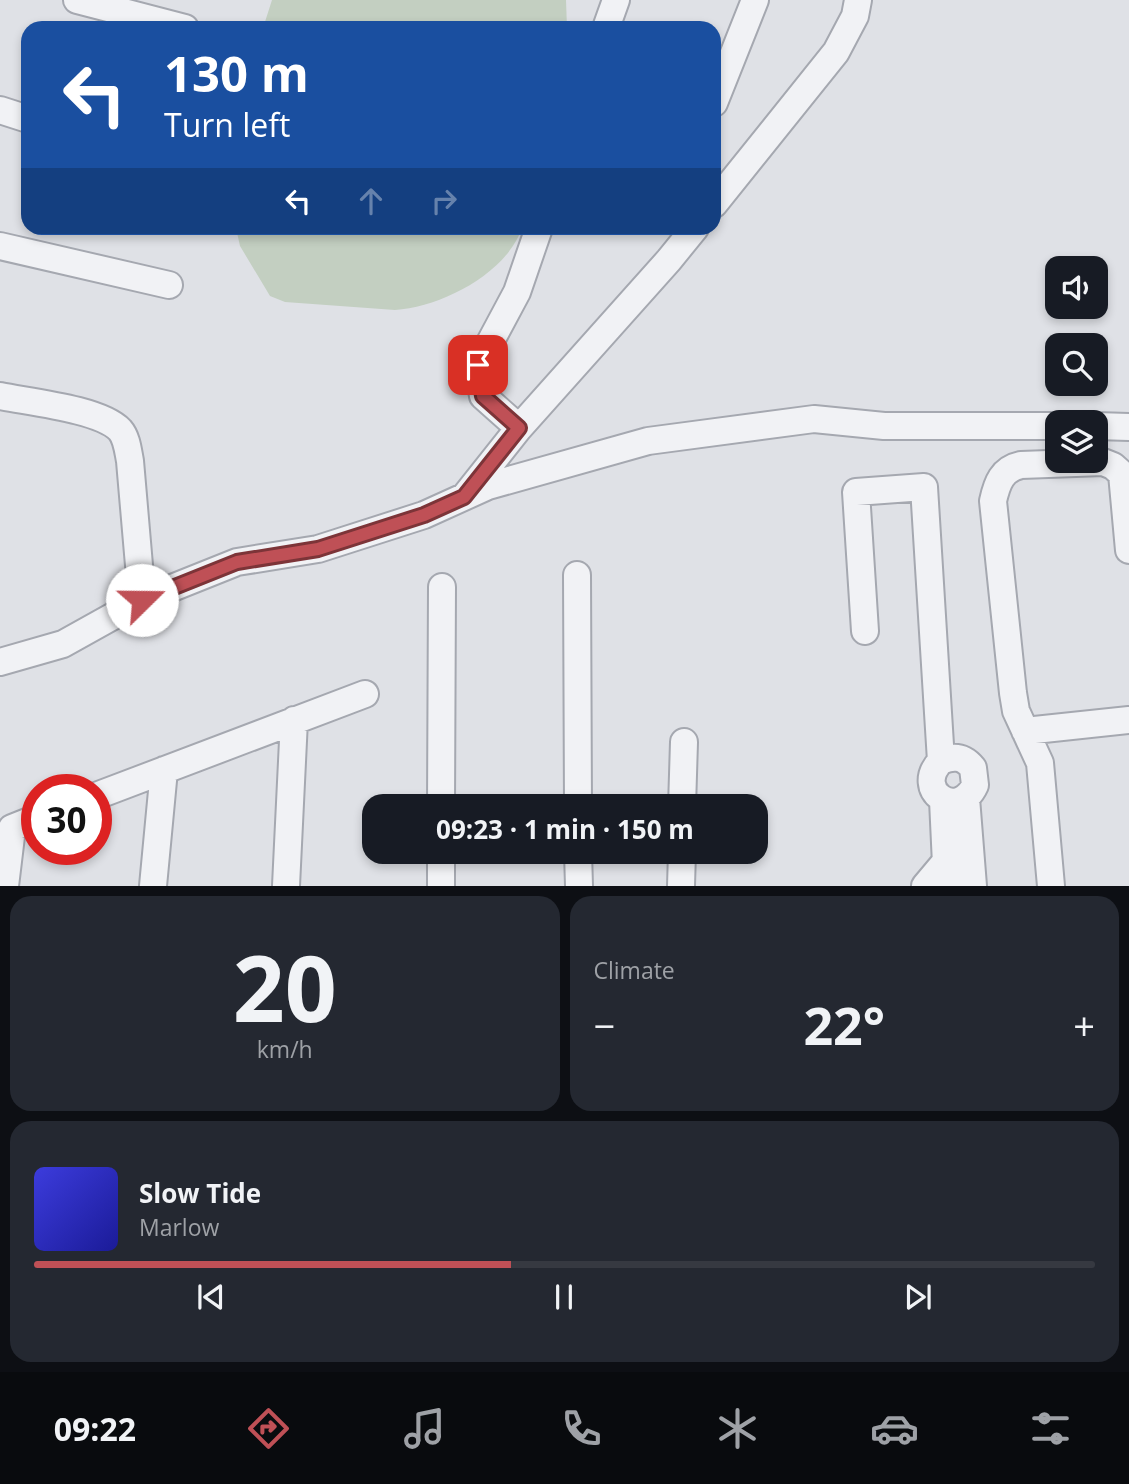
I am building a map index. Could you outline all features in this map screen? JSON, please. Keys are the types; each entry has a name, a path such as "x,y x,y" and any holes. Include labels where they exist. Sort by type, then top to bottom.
{"street":[{"path":"77,0 158,21"},
{"path":"608,21 616,0"},
{"path":"721,85 755,0"},
{"path":"721,195 836,52 855,16 858,0"},
{"path":"0,110 21,117"},
{"path":"519,428 483,396 478,365 517,292 537,235"},
{"path":"668,235 669,260"},
{"path":"464,497 519,428 689,235"},
{"path":"0,246 169,285"},
{"path":"0,396 100,417 120,430 126,440 130,461 142,600"},
{"path":"0,662 63,644 142,600 237,562 318,549 424,515 488,486 648,441 814,419 884,426 1045,426"},
{"path":"1108,426 1129,426"},
{"path":"1051,886 1041,763 1016,711 1013,693 993,501 996,488 1010,468 1021,465 1103,462 1113,466 1122,474 1129,550"},
{"path":"864,631 856,492 925,487 941,761"},
{"path":"577,575 578,794"},
{"path":"441,794 442,587"},
{"path":"112,790 365,694"},
{"path":"286,886 294,720"},
{"path":"1025,731 1129,720"},
{"path":"682,794 684,742"},
{"path":"925,886 947,873 955,799 975,785 973,768 959,757 950,757 935,767 931,776 932,785 936,794 955,799"},
{"path":"153,886 164,770"},
{"path":"955,799 973,886"},
{"path":"5,886 12,828 21,824"},
{"path":"441,864 441,886"},
{"path":"578,864 579,886"},
{"path":"681,886 682,864"}],"green space":[{"path":"272,0 566,0 567,21 265,21"},
{"path":"238,235 519,235 502,260 470,285 432,302 395,310 285,302 270,296 240,246"}],"route":[{"path":"142,600 237,562 318,549 424,515 464,497 519,428 483,396 478,365"}]}
